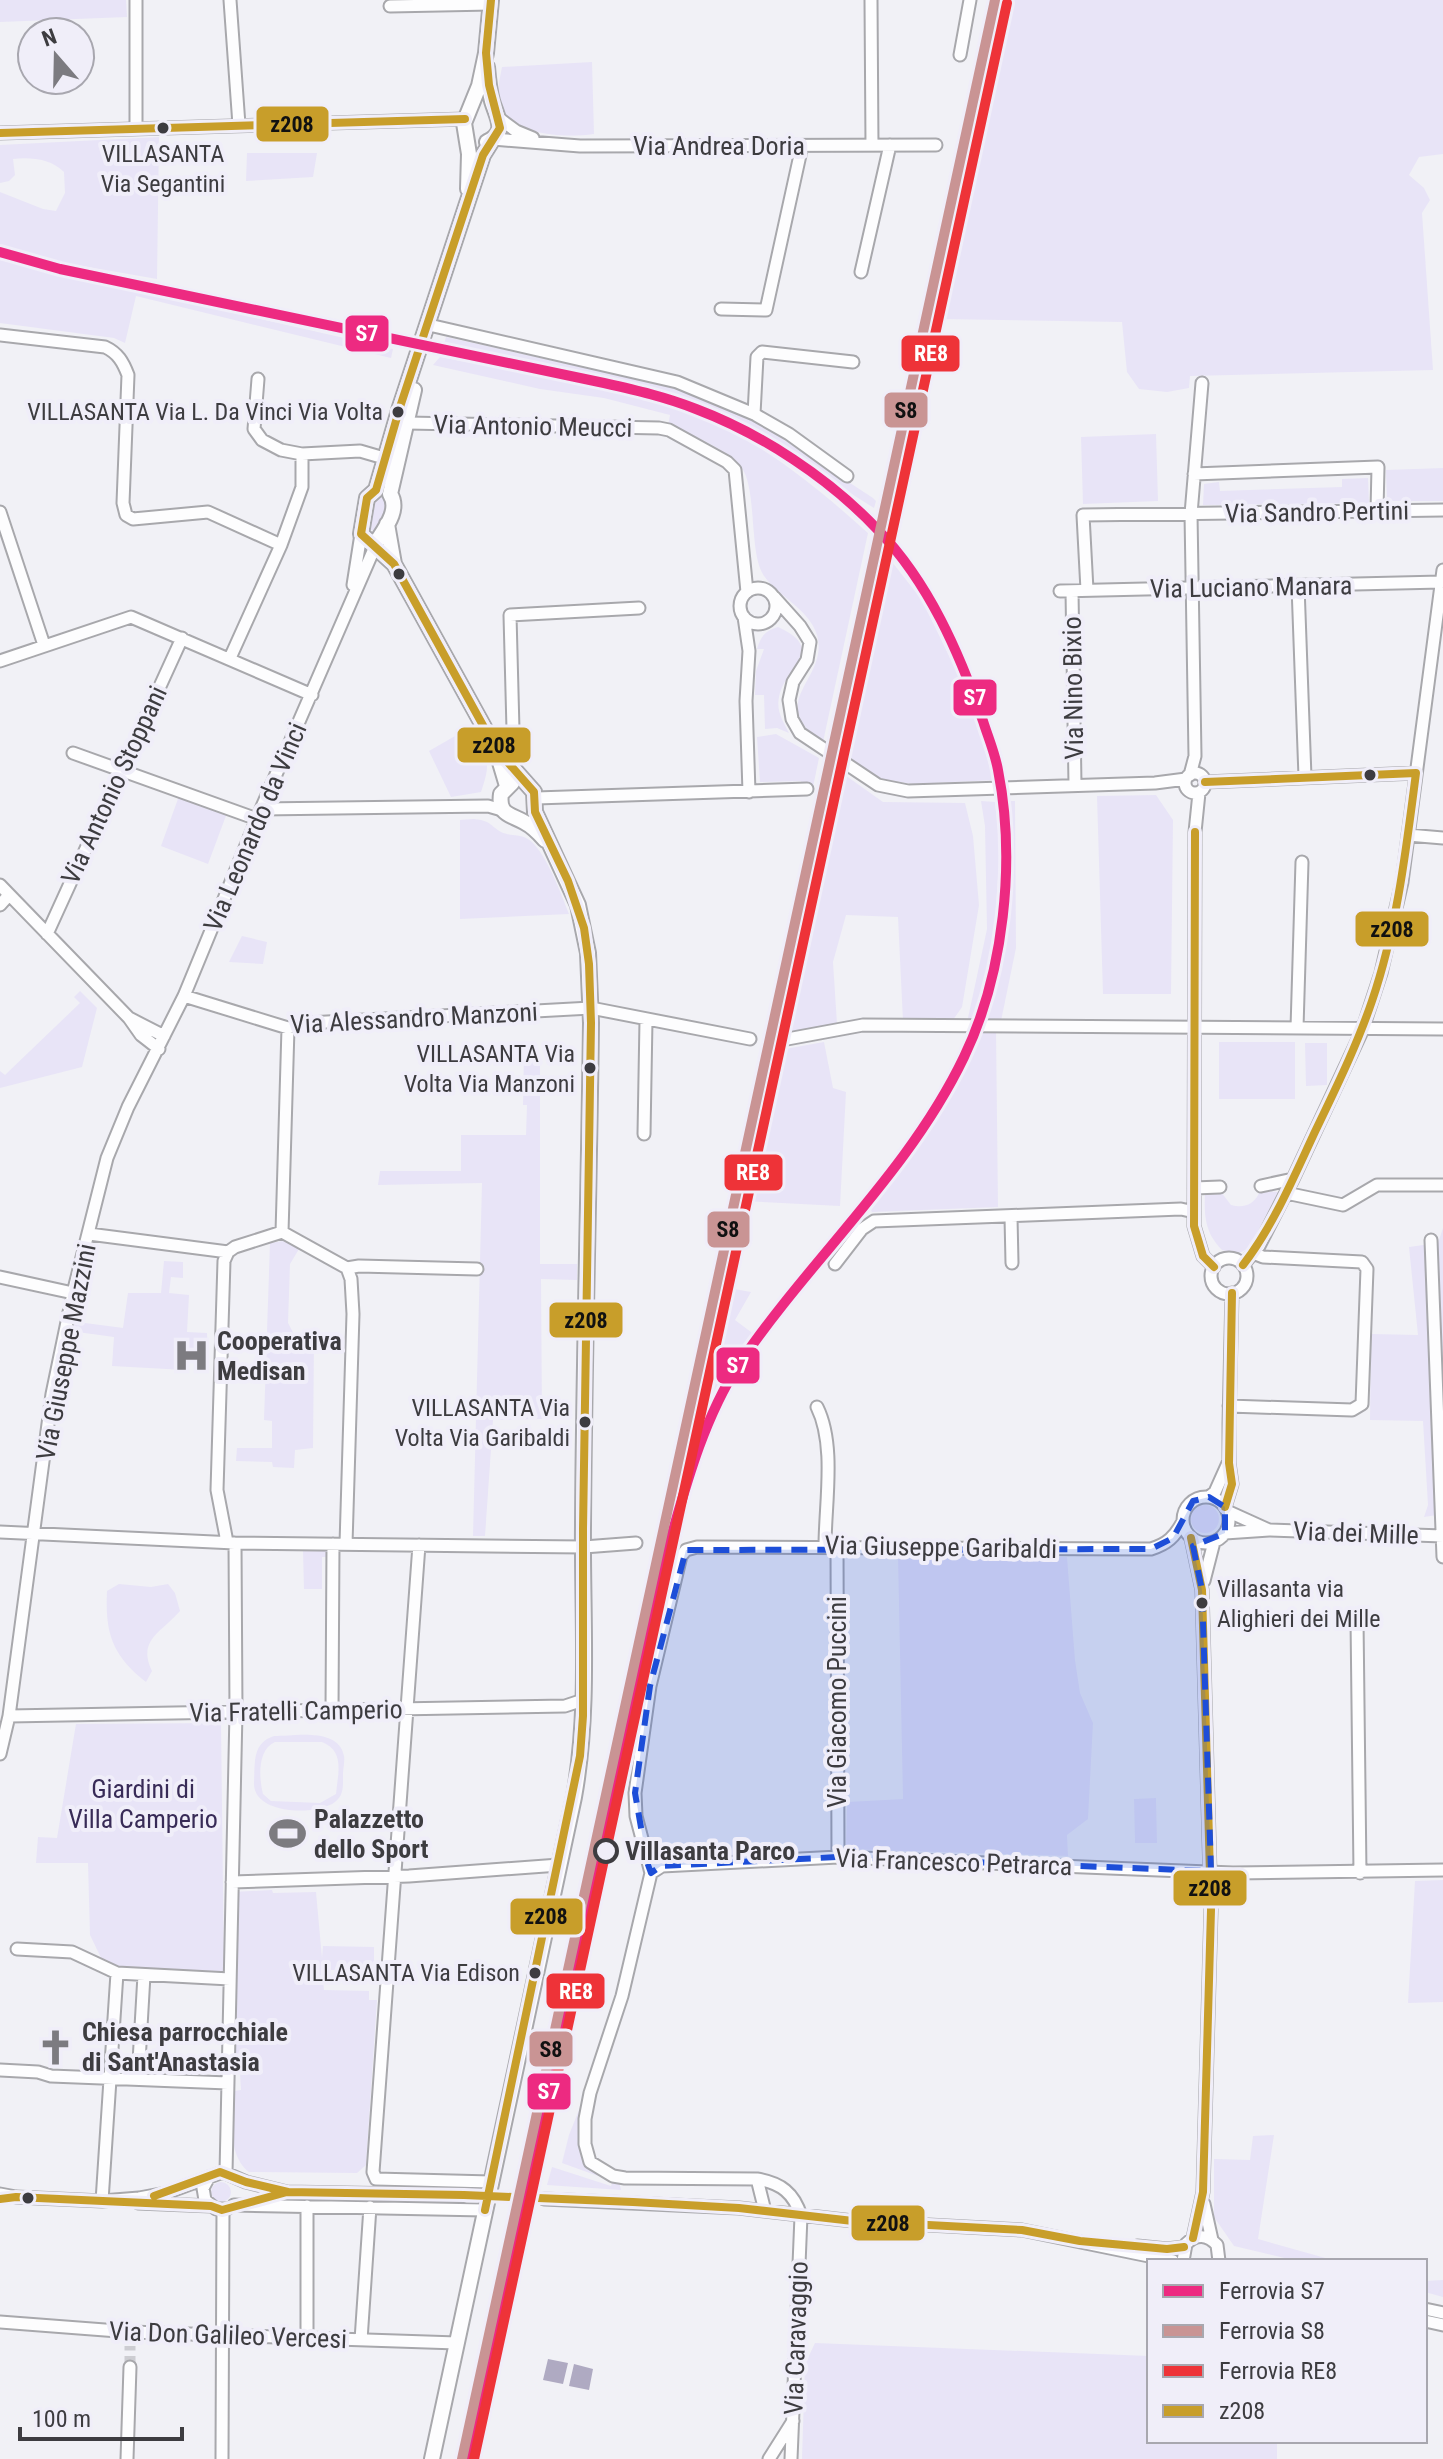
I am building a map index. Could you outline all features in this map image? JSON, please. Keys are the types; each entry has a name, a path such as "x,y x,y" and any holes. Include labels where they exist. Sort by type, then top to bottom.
{"main road":[{"path":"462,221 470,170 466,120 479,86 486,53 491,2"},
{"path":"383,492 428,328 483,155 499,130 486,53"},
{"path":"466,120 476,107 484,106 498,116"},
{"path":"466,120 477,142 493,139"},
{"path":"391,460 407,423 428,328"},
{"path":"371,541 387,524 394,502 383,492"},
{"path":"383,492 367,498 371,541 394,564 495,747 507,786"},
{"path":"387,524 394,564"},
{"path":"432,2459 579,1765 583,1700 591,1008 584,928 533,797 514,768 495,747"},
{"path":"533,797 517,782 507,786 500,798 502,810 534,829 550,847"},
{"path":"519,819 529,815 533,797"}],"street":[{"path":"136,0 136,128"},
{"path":"230,0 239,125"},
{"path":"871,0 872,145"},
{"path":"960,55 970,0"},
{"path":"390,6 491,2"},
{"name":"Via Andrea Doria","path":"498,116 516,131 549,144"},
{"path":"0,133 466,120"},
{"name":"Via Andrea Doria","path":"493,139 549,144 936,145"},
{"path":"861,272 890,145"},
{"path":"721,309 766,310 802,146"},
{"path":"428,328 660,376 697,389 754,414 789,434 847,476"},
{"path":"0,335 105,347 118,356 128,375 123,510 126,515 133,519 208,512 281,545"},
{"path":"754,414 757,357 762,352 853,362"},
{"path":"258,379 254,429 281,450 302,454 360,451 391,460"},
{"path":"1202,383 1191,514 1195,756 1194,1212 1197,1241 1203,1256 1214,1267"},
{"name":"Via Antonio Meucci","path":"407,423 659,428 675,433 727,462 735,470 747,592"},
{"path":"230,658 281,545 302,487 302,454"},
{"path":"1194,474 1378,467 1377,511"},
{"name":"Via Sandro Pertini","path":"1087,590 1083,515 1443,510"},
{"path":"0,512 44,645"},
{"name":"Via Leonardo da Vinci","path":"159,1049 312,695 371,541"},
{"name":"Via Leonardo da Vinci","path":"349,605 371,541"},
{"path":"1243,1265 1253,1253 1293,1179 1362,1031 1381,973 1402,882 1442,576"},
{"name":"Via Luciano Manara","path":"1066,591 1298,586 1442,576"},
{"path":"1298,586 1305,777"},
{"path":"749,792 746,701 749,651 740,606 747,592 762,588 774,597 807,635 810,647 807,660 790,690 790,710 796,726 812,742 878,785 908,791 1416,773"},
{"name":"Via Nino Bixio","path":"1066,591 1075,785"},
{"path":"749,651 765,623 776,612 774,597"},
{"path":"514,768 510,615 639,608"},
{"path":"0,661 131,617 312,695"},
{"path":"744,617 751,623 792,620"},
{"name":"Via Antonio Stoppani","path":"47,934 182,638"},
{"path":"495,747 515,733"},
{"path":"73,753 259,814 488,806 502,810"},
{"path":"533,797 807,789"},
{"path":"1408,835 1443,838"},
{"path":"1297,1028 1302,862"},
{"path":"0,885 129,1018 141,1035 159,1049"},
{"path":"0,905 9,895"},
{"name":"Via Alessandro Manzoni","path":"184,996 288,1028 308,1023 591,1008 750,1039"},
{"path":"129,1018 164,1036"},
{"path":"644,1134 646,1020"},
{"path":"782,1040 863,1025 1362,1031 1443,1029"},
{"path":"282,1232 288,1028"},
{"name":"Via Giuseppe Mazzini","path":"0,1754 9,1716 52,1394 73,1293 105,1170 128,1107 159,1049"},
{"path":"1261,1186 1293,1179"},
{"path":"1286,1193 1343,1205 1377,1185 1443,1185"},
{"path":"1194,1188 1220,1187"},
{"path":"835,1264 862,1229 874,1221 1181,1209 1194,1212"},
{"path":"1011,1217 1012,1263"},
{"path":"89,1234 228,1252 245,1243 282,1232 347,1268 477,1269"},
{"path":"1431,1240 1443,1557"},
{"path":"223,2207 240,2193 239,2184 230,2175 228,2083 236,1596 231,1542 217,1490 224,1261 228,1252"},
{"path":"1229,1406 1352,1410 1362,1404 1365,1265 1362,1262 1263,1257 1253,1253"},
{"path":"1229,1258 1243,1265 1247,1275 1245,1284 1232,1293 1223,1292 1214,1285 1214,1267 1222,1260 1229,1258"},
{"path":"346,1544 353,1314 351,1279 347,1268"},
{"path":"0,1277 73,1293"},
{"path":"1191,1538 1202,1543 1214,1542 1225,1533 1229,1522 1226,1509 1232,1484 1229,1406 1232,1293"},
{"name":"Via Giacomo Puccini","path":"817,1407 824,1421 828,1448 838,1857"},
{"path":"1220,2258 1212,2240 1203,2192 1211,1871 1202,1590 1191,1538 1183,1521 1193,1501 1215,1492 1229,1463"},
{"path":"1209,1497 1226,1509"},
{"name":"Via dei Mille","path":"1226,1509 1269,1530"},
{"name":"Via Giuseppe Garibaldi","path":"651,1873 636,1816 635,1793 650,1686 679,1563 686,1550 697,1547 831,1546 1151,1549 1173,1538 1183,1521"},
{"name":"Via dei Mille","path":"1225,1533 1269,1530 1442,1536"},
{"path":"0,1532 333,1544 584,1547 636,1543"},
{"path":"1202,1590 1214,1542"},
{"path":"332,1710 333,1544"},
{"path":"419,1545 373,2175 376,2179 491,2182"},
{"path":"1357,1619 1360,1873"},
{"name":"Via Fratelli Camperio","path":"9,1716 570,1706 583,1700"},
{"name":"Via Francesco Petrarca","path":"651,1873 662,1866 838,1857 1211,1871 1360,1873 1443,1870"},
{"path":"232,1882 394,1876 559,1865"},
{"path":"651,1873 622,1996 590,2093 585,2119 585,2144 590,2162 613,2176 625,2178 757,2179 786,2190 794,2198 801,2216"},
{"path":"17,1949 72,1952 117,1973 230,1979"},
{"path":"108,2201 117,1973"},
{"path":"138,2079 144,1975"},
{"path":"0,2070 38,2072 51,2076 228,2083"},
{"path":"108,2201 166,2193 217,2172 287,2192"},
{"path":"209,2177 203,2193 223,2207 287,2192 464,2195"},
{"path":"757,2179 765,2211"},
{"path":"1184,2259 1203,2192"},
{"path":"0,2197 164,2206 485,2210"},
{"path":"544,2199 1022,2230 1164,2259"},
{"path":"307,2206 307,2338"},
{"path":"222,2459 223,2207"},
{"path":"361,2340 370,2207"},
{"name":"Via Caravaggio","path":"791,2459 801,2216"},
{"path":"1080,2241 1167,2249 1201,2236 1212,2240"},
{"name":"Via Don Galileo Vercesi","path":"0,2322 131,2332 457,2343"},
{"path":"130,2346 131,2332"},
{"path":"127,2459 130,2367"},
{"path":"769,2459 793,2420"}],"highlighted area":[{"path":"1209,1497 1225,1507 1225,1533 1193,1546 1202,1590 1211,1871 838,1857 661,1866 651,1873 635,1793 650,1686 686,1550 1151,1549 1173,1538 1193,1501"}],"green space":[{"path":"0,0 126,0 127,17 16,16 16,21 0,22"},
{"path":"1005,0 1443,0 1443,154 1419,157 1409,175 1424,188 1430,200 1422,213 1433,370 1190,376 1189,388 1167,392 1139,389 1127,372 1122,322 941,319"},
{"path":"592,62 594,134 567,136 539,132 525,128 505,112 498,95 502,67"},
{"path":"159,137 157,279 42,259 0,247 0,192 56,211 65,193 64,172 53,164 34,159 13,159 15,175 9,181 0,183 0,145"},
{"path":"247,153 317,153 313,177 246,181"},
{"path":"0,260 393,349 391,358 136,296 125,343 114,338 0,323"},
{"path":"446,337 682,389 763,426 873,498 876,501 874,508 751,431 681,399 444,344"},
{"path":"440,357 598,387 677,409 714,423 779,461 825,495 868,533 823,742 806,727 799,714 798,702 819,651 817,635 801,610 762,572 756,550 748,482 736,461 708,443 668,426 670,415 604,398 540,389 433,365"},
{"path":"1156,434 1158,501 1083,504 1081,437"},
{"path":"1443,468 1443,501 1387,501 1386,470"},
{"path":"1368,478 1369,503 1203,505 1204,484 1219,482 1220,491 1342,487 1342,479"},
{"path":"378,496 386,500 387,511 376,531 367,529 374,500"},
{"path":"881,548 922,600 966,691 994,780 913,784 882,779 838,753"},
{"path":"778,627 793,635 802,651 778,702 789,733 777,728 765,729 764,695 755,695 756,671 764,649 757,649 762,637"},
{"path":"469,728 486,758 485,780 481,792 451,797 429,751"},
{"path":"776,734 819,758 813,787 801,788 801,781 760,782 757,737"},
{"path":"835,768 883,802 965,803 973,836 979,905 962,1007 953,1020 903,1021 898,917 846,915 833,962 837,1024 778,1035"},
{"path":"1156,795 1173,820 1171,994 1103,994 1097,796"},
{"path":"179,796 227,813 208,864 161,846"},
{"path":"981,801 995,802 1000,849 989,973 974,1020 968,1018 987,929 985,826"},
{"path":"1009,801 1015,801 1016,948 1001,1021 986,1021 999,966 1006,912"},
{"path":"474,819 533,843 552,872 569,914 460,919 460,820"},
{"path":"242,936 267,942 263,964 229,962"},
{"path":"80,991 97,1008 82,1067 0,1088 0,1071 5,1075 80,1003 74,997"},
{"path":"980,1030 996,1031 998,1207 872,1212 870,1208 941,1112"},
{"path":"824,1042 833,1088 846,1092 840,1206 742,1201 775,1046 785,1049"},
{"path":"1219,1042 1295,1042 1295,1099 1219,1099"},
{"path":"1305,1043 1327,1043 1327,1085 1306,1086"},
{"path":"524,1054 540,1054 540,1264 577,1264 577,1280 541,1279 542,1419 493,1420 485,1536 473,1536 482,1183 378,1185 380,1171 461,1171 461,1135 526,1135"},
{"path":"1260,1191 1279,1192 1258,1236 1241,1252 1222,1250 1207,1224 1205,1193 1221,1192 1231,1205 1240,1206 1252,1202"},
{"path":"1443,1228 1443,1514 1424,1517 1428,1505 1423,1421 1370,1420 1371,1334 1418,1335 1409,1247 1438,1243"},
{"path":"283,1241 299,1249 290,1264 288,1323 297,1340 314,1339 313,1448 295,1450 294,1468 273,1467 272,1462 236,1461 237,1448 272,1448 272,1421 264,1420 270,1243"},
{"path":"164,1261 183,1262 183,1278 171,1277 169,1293 189,1295 187,1332 207,1333 208,1351 186,1350 185,1370 112,1366 114,1337 70,1331 70,1321 123,1328 128,1293 161,1293"},
{"path":"723,1287 751,1292 735,1320 755,1335 721,1387 689,1458 683,1457"},
{"path":"1205,1505 1215,1509 1219,1519 1215,1529 1205,1533 1195,1529 1191,1519 1195,1509"},
{"path":"303,1551 328,1551 329,1557 322,1557 322,1589 304,1589"},
{"path":"898,1557 1067,1557 1080,1693 1093,1723 1088,1819 1067,1835 1068,1856 846,1849 847,1802 903,1799"},
{"path":"119,1584 151,1587 168,1584 175,1593 180,1611 149,1644 147,1652 152,1671 146,1682 125,1662 109,1631 107,1591"},
{"name":"Giardini di Villa Camperio","path":"221,1723 224,1973 105,1966 90,1935 88,1863 36,1863 38,1837 57,1838 76,1724"},
{"path":"315,1735 334,1741 344,1758 342,1790 338,1799 326,1807 301,1811 274,1807 263,1801 256,1793 254,1768 258,1749 274,1736","holes":["275,1742 322,1742 337,1757 336,1794 320,1803 271,1801 263,1794 261,1765 269,1746"]},
{"path":"1156,1798 1157,1843 1135,1843 1134,1799"},
{"path":"1443,1880 1443,2002 1408,2003 1415,1881"},
{"path":"272,1890 273,1893 316,1892 322,1958 323,1946 374,1947 374,1970 322,1970 324,1990 369,1991 369,2000 377,2000 366,2165 357,2173 249,2172 237,2155 232,2123 234,2091 241,2090 240,2073 235,2073 233,1892"},
{"path":"581,2105 580,2144 586,2160 598,2176 562,2163"},
{"path":"1274,2135 1258,2239 1329,2259 1289,2259 1234,2246 1214,2217 1214,2159 1250,2160 1253,2136"},
{"path":"552,2167 611,2186 613,2181 619,2181 621,2190 547,2185"},
{"path":"217,2182 225,2182 231,2192 225,2202 217,2202 211,2196 211,2188"},
{"path":"1443,2280 1443,2297 1427,2293 1427,2281"},
{"path":"815,2343 1147,2356 1147,2443 1277,2443 1277,2459 802,2459 805,2364"}],"shaded area":[{"path":"548,2359 568,2363 563,2384 543,2380"},
{"path":"574,2364 593,2369 589,2390 569,2386"}],"tunnel":[{"path":"464,2195 544,2199"},
{"path":"130,2346 130,2367"}],"rail line":[{"name":"S8","path":"462,2459 995,0"},
{"name":"RE8","path":"474,2459 1007,3"},
{"name":"S7","path":"0,252 60,269 627,388 685,405 745,431 793,459 838,493 878,530 913,572 953,644 997,764 1006,842 1006,879 997,954 978,1025 964,1057 916,1139 739,1364 705,1430 689,1477 668,1548 469,2459"}],"transit line":[{"name":"z208","path":"376,490 483,155 500,128 489,85 486,53 491,0"},
{"name":"z208","path":"0,133 465,119"},
{"name":"z208","path":"376,490 367,498 361,534 394,564 496,749 534,792 535,812 568,881 584,928 589,964 591,1023 580,1756 485,2210"},
{"name":"z208","path":"1205,782 1416,773 1394,917 1372,1001 1290,1186 1264,1235 1243,1265"},
{"name":"z208","path":"1195,832 1194,1226 1203,1256 1214,1267"},
{"name":"z208","path":"1225,1507 1232,1484 1229,1463 1232,1293"},
{"name":"z208","path":"1191,1538 1202,1590 1211,1910 1203,2192 1193,2238"},
{"name":"z208","path":"154,2196 220,2172 288,2192"},
{"name":"z208","path":"0,2199 16,2197 211,2206 222,2210 287,2192 464,2195 739,2208 853,2221 1022,2230 1080,2241 1167,2249 1184,2247"}],"place":[{"name":"VILLASANTA Via Segantini","path":"163,128"},
{"name":"VILLASANTA Via L. Da Vinci Via Volta","path":"398,412"},
{"name":"VILLASANTA Via Volta Via Manzoni","path":"590,1068"},
{"name":"Cooperativa Medisan","path":"191,1356"},
{"name":"VILLASANTA Via Volta Via Garibaldi","path":"585,1422"},
{"name":"Villasanta via Alighieri dei Mille","path":"1202,1603"},
{"name":"Palazzetto dello Sport","path":"288,1834"},
{"name":"Villasanta Parco","path":"606,1851"},
{"name":"VILLASANTA Via Edison","path":"535,1973"},
{"name":"Chiesa parrocchiale di Sant'Anastasia","path":"56,2047"}]}
